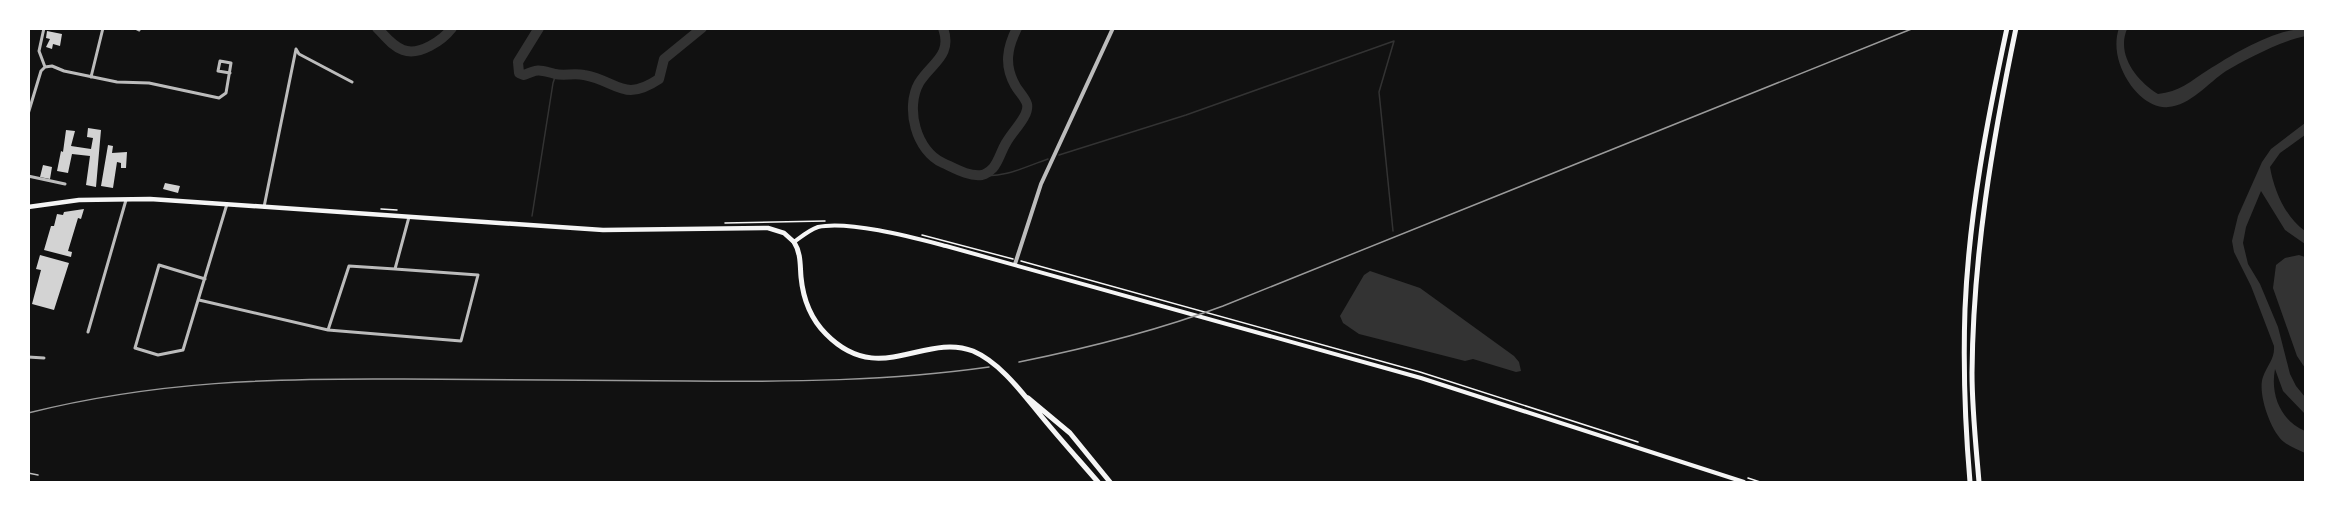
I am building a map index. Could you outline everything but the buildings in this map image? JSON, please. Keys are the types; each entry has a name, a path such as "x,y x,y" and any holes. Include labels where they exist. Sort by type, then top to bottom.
{"highway":[{"path":"1970,483 1965,423 1965,306 1978,174 2007,28"},
{"path":"1979,483 1972,375 1974,307 1987,176 2016,28"},
{"path":"794,242 800,254 802,285 807,305 822,330 837,343 856,353 882,358 903,357 945,348 971,350 994,364 1098,483"},
{"path":"1020,392 1070,433 1110,483"}],"main road":[{"path":"28,207 68,201 126,198 614,230 768,228 780,231 794,242 819,227 849,228 917,239 1015,264 1431,381 1744,483"}],"street":[{"path":"44,28 39,51 45,67"},
{"path":"91,77 103,28"},
{"path":"1015,264 1041,184 1113,28"},
{"path":"264,207 296,49 299,54 352,82"},
{"path":"28,114 41,71 45,67 52,66 117,82 149,83 219,98 226,93 230,73 231,63 220,61 218,71 230,73"},
{"path":"28,176 65,184"},
{"path":"88,332 126,198"},
{"path":"205,279 159,265 135,348 158,355 183,350 199,300 228,204"},
{"path":"395,269 410,217"},
{"path":"199,300 328,330 460,341 478,275 349,266 328,330"},
{"path":"28,357 44,358"}],"lane":[{"path":"28,473 38,475"}],"shaded area":[{"path":"2119,28 2127,29 2124,48 2130,66 2150,89 2158,94 2184,85 2268,37 2305,29 2306,36 2276,46 2244,61 2226,71 2199,93 2176,106 2162,107 2150,103 2140,95 2124,75 2117,48"},
{"path":"2305,123 2305,135 2280,153 2270,167 2274,185 2282,203 2292,219 2305,231 2305,244 2285,230 2261,191 2246,227 2243,243 2248,264 2260,284 2278,327 2290,374 2305,397 2305,414 2283,391 2275,369 2274,388 2279,406 2289,421 2305,431 2305,453 2279,437 2266,412 2262,384 2274,346 2251,286 2234,252 2232,241 2238,216 2262,162 2271,149"},
{"path":"2299,255 2305,257 2305,368 2297,356 2273,288 2276,265 2285,258"},
{"path":"1370,271 1420,288 1514,356 1519,362 1521,371 1516,372 1473,359 1465,361 1359,334 1343,323 1340,316 1364,275"}],"waterway":[{"path":"377,28 395,46 409,51 430,46 452,28"},
{"path":"539,28 518,62 519,73 524,75 540,70 558,75 584,75 628,90 647,86 659,79 664,59 702,28"},
{"path":"943,28 945,38 943,52 919,83 915,93 913,116 920,139 926,149 943,163 972,175 982,175 993,168 1027,111 1026,101 1016,87 1008,63 1009,50 1017,28"},
{"path":"1059,155 1186,115 1394,41 1379,92 1393,231"},
{"path":"532,216 556,74"},
{"path":"980,175 1006,174 1048,159"}],"railway":[{"path":"1019,362 1122,338 1223,306 1914,28"},
{"path":"28,413 122,394 261,381 308,379 802,381 877,378 989,367"}]}
